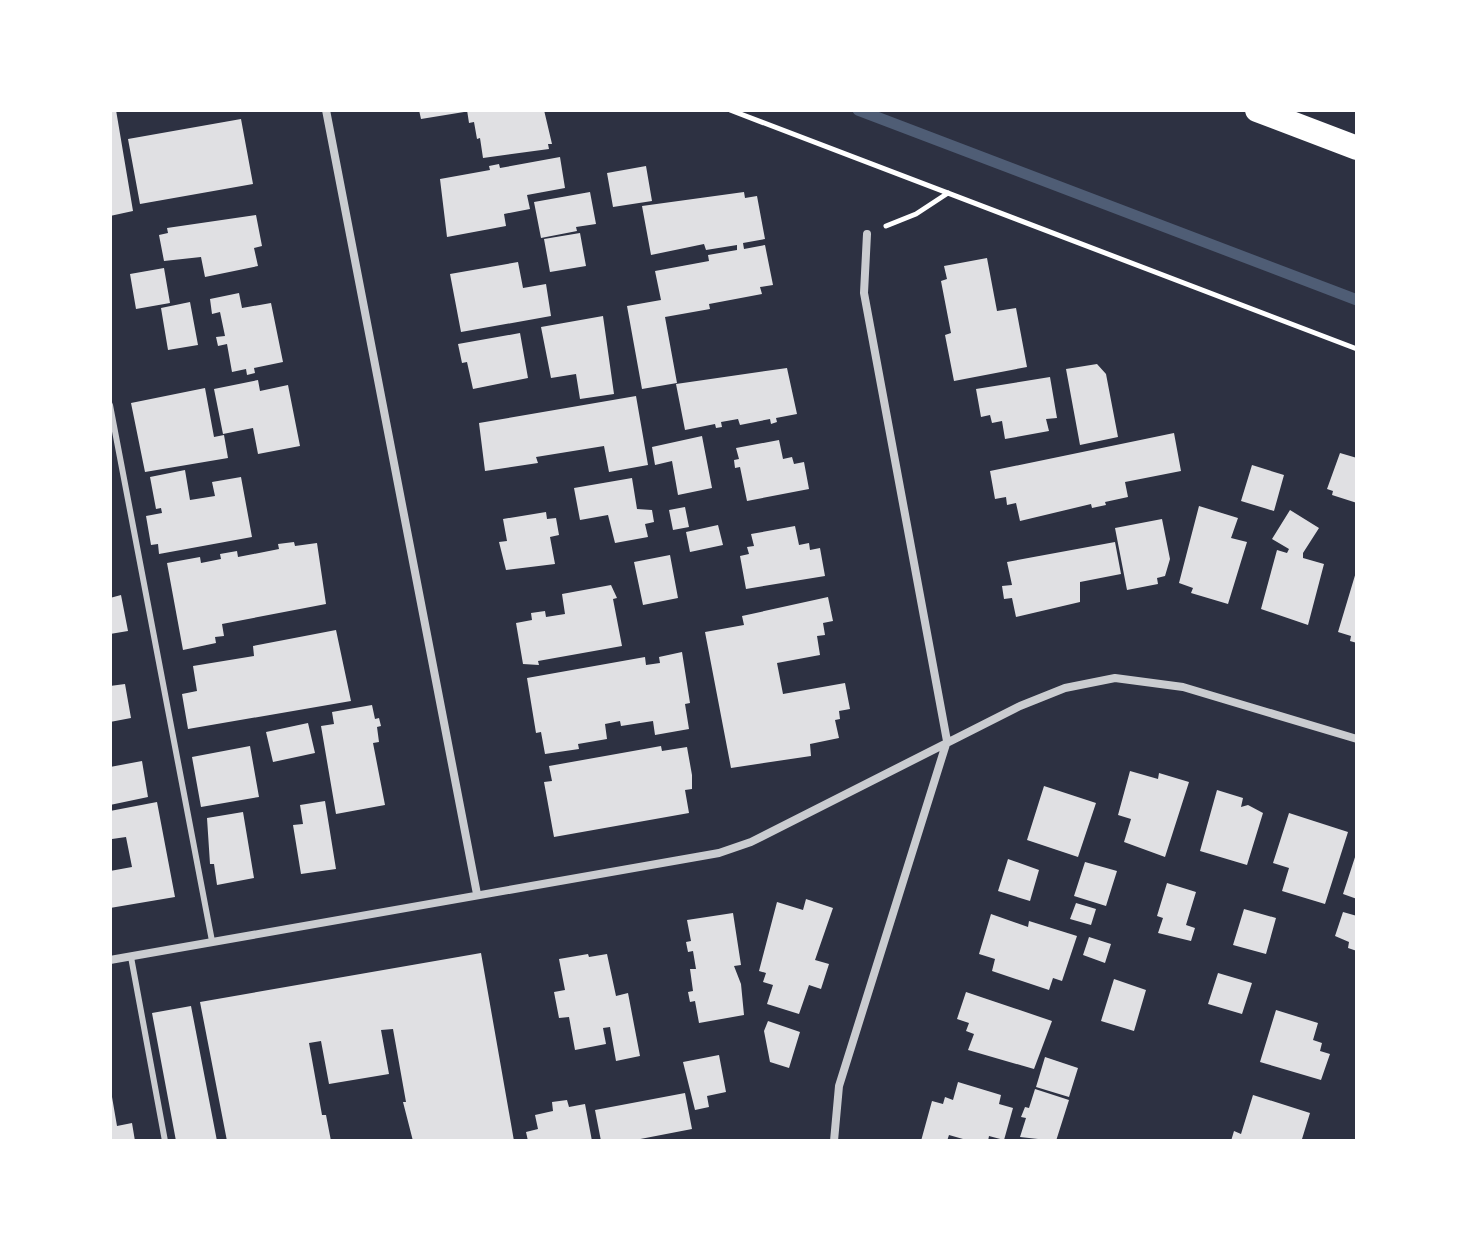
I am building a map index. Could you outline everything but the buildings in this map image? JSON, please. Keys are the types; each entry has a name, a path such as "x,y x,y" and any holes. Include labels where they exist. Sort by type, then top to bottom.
{"highway":[{"path":"1257,110 1357,148"}],"street":[{"path":"326,110 477,894"},
{"path":"834,1141 839,1086 947,741 864,293 867,234"},
{"path":"110,960 719,853 740,846 947,741 1065,688 1115,678 1183,687 1357,739"}],"lane":[{"path":"110,405 212,941"},
{"path":"131,957 165,1141"}],"path":[{"path":"730,110 1357,349"},
{"path":"867,234 916,214 949,192"}],"waterway":[{"path":"858,110 1357,300"}]}
